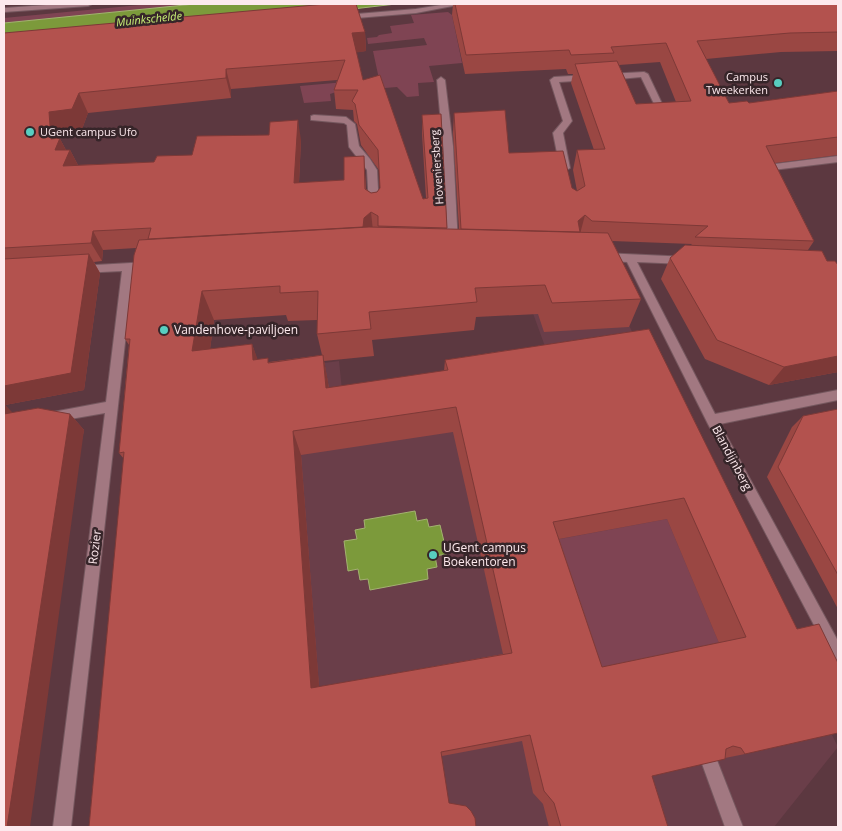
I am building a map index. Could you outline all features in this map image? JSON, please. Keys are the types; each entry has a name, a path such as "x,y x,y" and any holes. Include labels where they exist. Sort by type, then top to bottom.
{"street":[{"path":"4,10 88,4"},
{"path":"337,18 416,11 459,4"},
{"path":"567,178 558,133 568,121 554,80 644,74 661,110"},
{"name":"Hoveniersberg","path":"441,80 448,146 454,253"},
{"path":"314,118 341,119 351,124 354,147 367,161 372,170 374,208"},
{"path":"775,186 767,168 838,159"},
{"path":"591,256 696,260"},
{"name":"Blandijnberg","path":"630,258 712,420 838,656"},
{"path":"73,270 156,265"},
{"name":"Rozier","path":"62,827 128,267"},
{"path":"712,420 838,395"},
{"path":"43,419 112,406"},
{"path":"709,762 734,827"}],"shaded area":[{"path":"150,4 195,4 4,23 4,18"},
{"path":"448,12 452,15 462,63 429,66 434,82 418,83 419,96 407,97 397,87 336,92 330,94 331,101 304,103 300,86 379,79 373,51 427,45 424,38 368,44 367,38 392,33 390,26 414,23 411,15"},
{"name":"UGent campus Boekentoren","path":"606,279 838,747 774,827 117,827 262,371 339,361 342,390 547,352 530,305"},
{"path":"667,519 722,650 588,678 544,542"}],"water":[{"name":"Muinkschelde","path":"195,4 396,4 110,37 4,47 4,23"},
{"path":"415,511 417,521 427,519 429,527 440,525 447,554 435,556 437,567 427,569 428,579 370,590 368,579 360,580 358,569 348,571 344,541 357,539 355,530 365,528 364,520"}],"building":[{"path":"326,4 356,4 365,32 352,33 363,80 380,75 423,199 428,198 422,115 441,114 447,228 378,226 378,216 371,212 364,218 363,227 148,239 151,228 93,231 91,243 4,248 4,33","holes":["345,60 334,90 358,90 352,101 355,104 359,125 378,150 380,188 377,192 371,193 365,189 364,156 344,157 344,180 294,183 298,120 270,122 269,135 197,136 192,155 157,156 154,162 63,166 70,150 55,150 60,138 51,139 49,112 72,109 79,93 226,78 226,69"]},
{"path":"455,4 838,4 838,32 790,33 697,41 729,103 747,101 749,103 838,91 838,137 766,146 814,241 695,237 708,226 592,221 585,215 578,221 580,232 461,229 454,113 505,110 509,153 563,151 572,188 577,191 585,186 577,150 605,149 575,64 617,61 636,104 691,101 666,43 611,47 614,53 571,55 569,50 466,55"},
{"name":"UGent campus Boekentoren","path":"369,227 608,233 641,299 552,303 545,285 475,288 477,302 369,312 371,329 317,334 318,291 280,293 280,286 202,291 192,351 252,344 253,360 268,358 268,363 323,355 326,388 448,370 445,360 649,329 797,629 819,624 838,663 838,733 745,754 741,748 733,746 726,749 725,759 652,776 668,827 561,827 554,803 544,791 530,735 441,752 449,803 466,806 475,818 476,827 89,827 124,452 119,453 130,339 125,339 134,255 139,240","holes":["456,407 512,653 311,688 293,431","684,498 746,637 602,667 553,522"]},
{"path":"685,245 822,251 827,261 835,261 838,265 838,356 784,367 717,340 670,258"},
{"path":"89,254 71,373 4,386 4,259"},
{"path":"38,408 70,414 7,827 4,827 4,414"},
{"path":"838,409 838,575 778,467 803,416"}],"place":[{"name":"Campus Tweekerken","path":"778,83"},
{"name":"UGent campus Ufo","path":"30,132"},
{"name":"Vandenhove-paviljoen","path":"164,330"},
{"name":"UGent campus Boekentoren","path":"433,555"}]}
